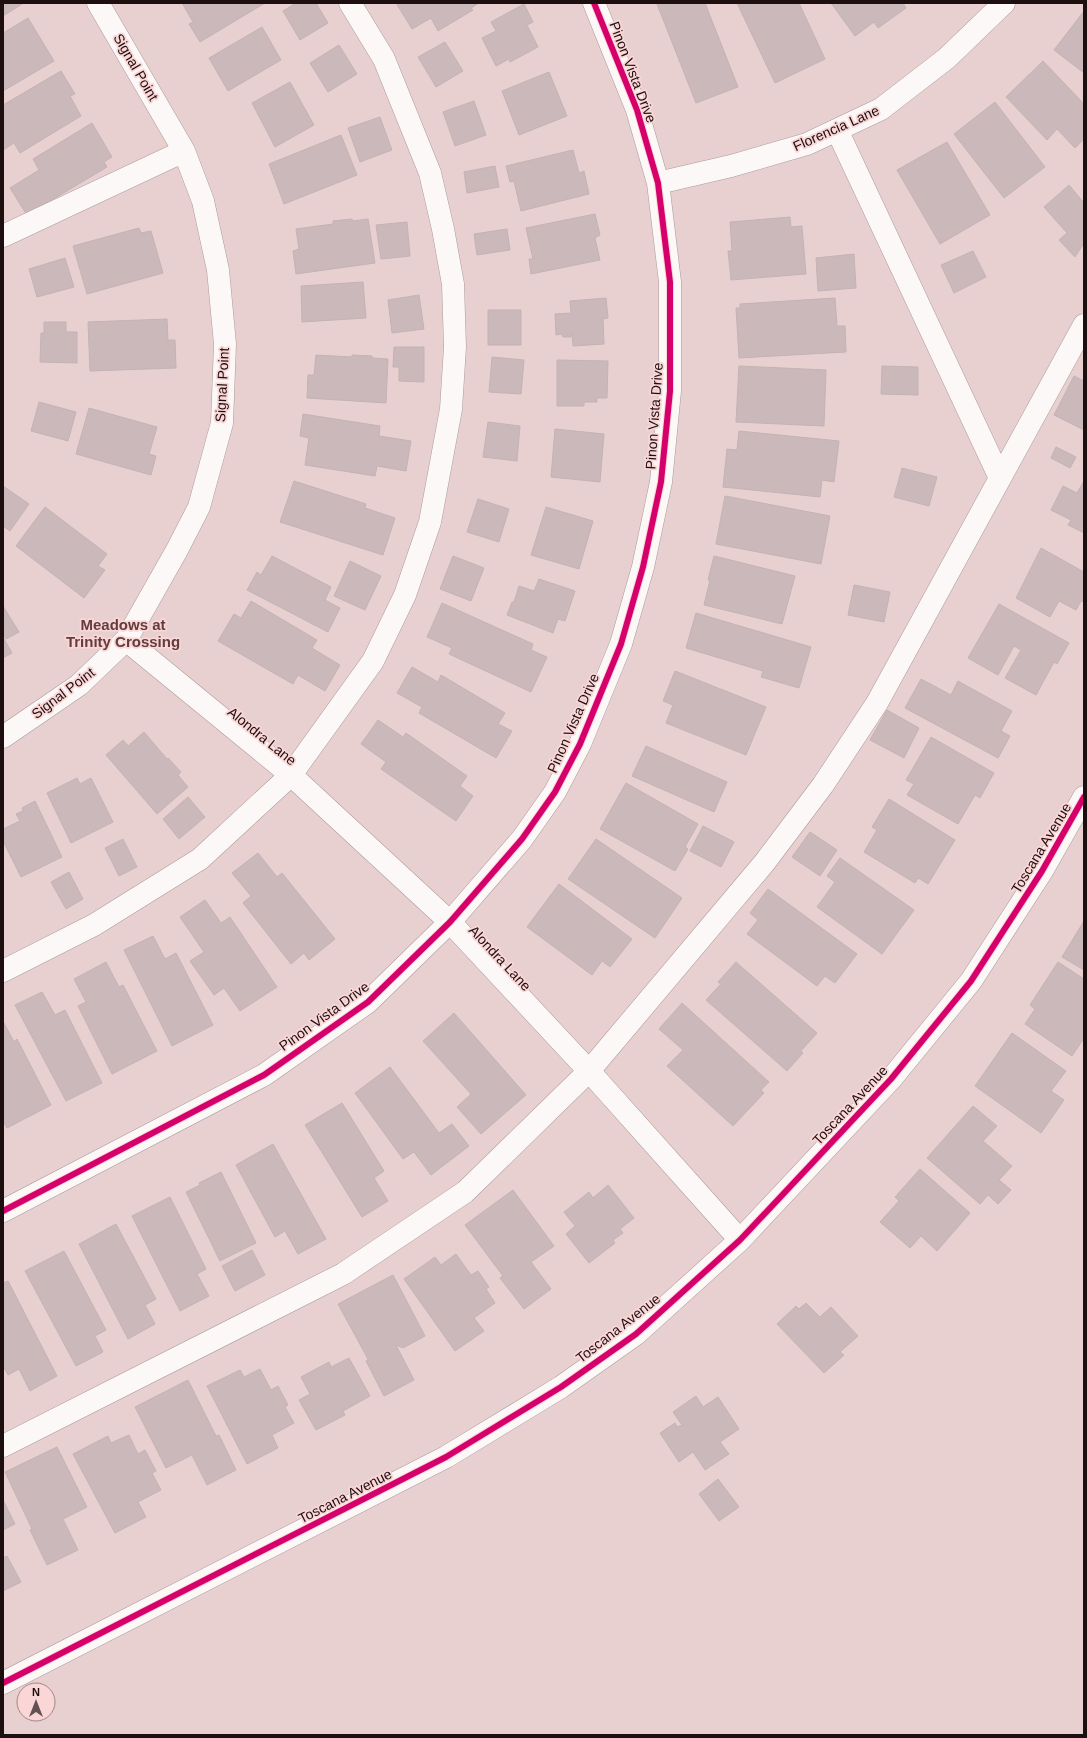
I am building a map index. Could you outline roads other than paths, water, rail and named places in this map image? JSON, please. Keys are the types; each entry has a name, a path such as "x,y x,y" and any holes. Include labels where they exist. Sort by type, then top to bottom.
{"street":[{"name":"Signal Point","path":"3,737 79,685 126,640 177,550 199,507 222,423 225,344 218,270 203,202 184,151 98,3"},
{"path":"3,971 94,925 200,859 291,775 373,661 405,595 430,522 451,401 455,347 453,284 443,229 430,173 384,59 350,3"},
{"name":"Pinon Vista Drive","path":"3,1211 264,1075 368,1002 450,922 522,839 555,792 580,744 621,644 643,567 661,482 670,390 670,282 658,183 637,110 594,3"},
{"name":"Florencia Lane","path":"658,183 731,166 807,144 881,109 948,58 1004,3"},
{"path":"837,130 1000,478"},
{"path":"3,236 184,151"},
{"path":"3,1446 343,1274 465,1192 589,1071 765,862 823,785 877,703 1084,325"},
{"name":"Alondra Lane","path":"126,640 291,775 450,922 589,1071 740,1240"},
{"name":"Toscana Avenue","path":"3,1684 446,1457 561,1387 636,1334 740,1240 891,1079 971,981 1042,871 1084,797"}],"district":[{"name":"Meadows at Trinity Crossing","path":"123,634"}]}
